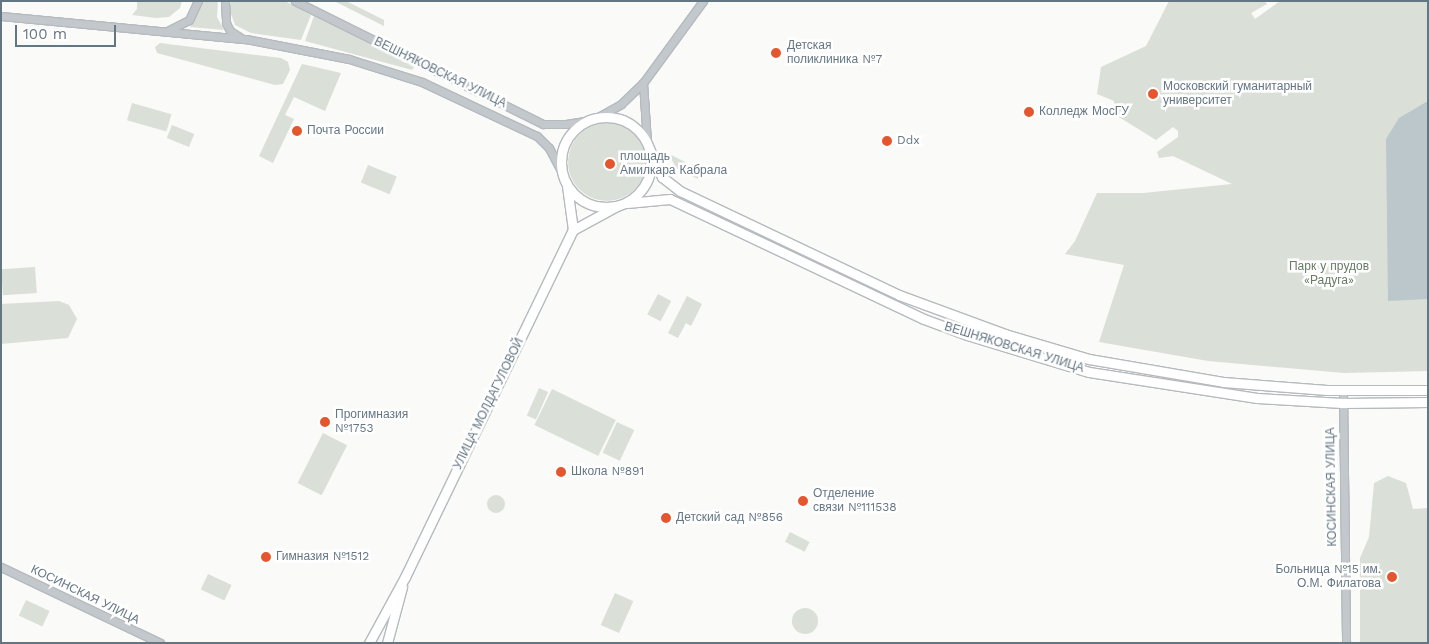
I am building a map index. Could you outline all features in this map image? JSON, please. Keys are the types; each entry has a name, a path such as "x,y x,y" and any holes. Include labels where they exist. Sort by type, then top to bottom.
{"main road":[{"path":"594,118 624,120 635,126 648,145 651,167 646,184 627,202 573,230 567,184 563,174 564,146 578,127 594,118"},
{"name":"ВЕШНЯКОВСКАЯ УЛИЦА","path":"648,145 662,177 674,188 922,305 1089,359 1223,382 1343,391 1428,390"},
{"path":"567,184 580,198 590,204 618,206"},
{"name":"ВЕШНЯКОВСКАЯ УЛИЦА","path":"627,202 670,199 917,316 967,335 1089,372 1221,394 1299,401 1342,403 1428,402"},
{"name":"УЛИЦА МОЛДАГУЛОВОЙ","path":"369,643 405,577 573,230"},
{"name":"УЛИЦА МОЛДАГУЛОВОЙ","path":"387,643 405,577"}],"street":[{"name":"ВЕШНЯКОВСКАЯ УЛИЦА","path":"151,30 181,26 189,20 198,1"},
{"name":"ВЕШНЯКОВСКАЯ УЛИЦА","path":"225,1 223,13 230,31 246,39"},
{"name":"ВЕШНЯКОВСКАЯ УЛИЦА","path":"296,1 543,124 566,124 594,118"},
{"path":"594,118 621,104 642,83 703,1"},
{"name":"ВЕШНЯКОВСКАЯ УЛИЦА","path":"1,16 246,39 324,52 422,82 537,136 549,148 563,174"},
{"path":"642,83 648,145"},
{"path":"865,293 873,290 870,282"},
{"path":"917,316 914,308 922,305"},
{"path":"1299,401 1306,396 1300,389"},
{"name":"КОСИНСКАЯ УЛИЦА","path":"1343,391 1346,643"},
{"name":"КОСИНСКАЯ УЛИЦА","path":"1,567 160,643"},
{"path":"378,625 385,624 390,630"}],"green space":[{"path":"137,1 182,1 180,8 169,17 156,18 132,15 137,9"},
{"path":"203,1 218,1 217,17 224,30 190,27"},
{"path":"231,1 285,1 311,15 301,40 251,33 235,25 230,11"},
{"path":"334,1 346,1 384,20 384,26"},
{"name":"Парк у прудов «Радуга»","path":"1169,1 1265,1 1267,4 1251,13 1255,19 1280,1 1428,1 1428,371 1344,373 1208,361 1099,342 1124,265 1065,254 1075,241 1097,193 1143,193 1232,184 1173,156 1159,158 1157,152 1178,137 1178,131 1173,127 1156,140 1114,114 1114,101 1097,94 1101,67 1146,46"},
{"path":"314,16 415,66 412,70 305,41"},
{"path":"160,43 281,58 288,62 290,70 283,84 275,85 157,53 155,47"},
{"path":"302,64 341,73 325,111 294,97 285,115 294,119 273,163 259,156"},
{"path":"132,103 171,114 166,132 127,120"},
{"path":"599,123 615,123 629,129 640,140 646,154 646,170 640,184 629,195 615,201 599,201 585,195 574,184 568,170 568,154 574,140 585,129"},
{"path":"172,125 194,134 189,147 167,138"},
{"path":"669,154 706,172 703,177 698,179 676,168"},
{"path":"368,165 397,177 390,194 361,183"},
{"path":"35,267 37,293 3,295 1,269"},
{"path":"658,294 671,301 660,321 647,314"},
{"path":"687,296 702,304 691,326 686,323 678,338 668,333"},
{"path":"59,301 69,305 77,319 68,338 1,344 1,304"},
{"path":"539,388 548,392 536,419 527,415"},
{"path":"552,389 616,420 598,456 534,425"},
{"path":"617,422 634,430 620,461 603,453"},
{"path":"323,433 347,445 322,495 298,483"},
{"name":"Больница №15 им. О.М. Филатова","path":"1388,476 1406,483 1413,509 1428,508 1428,643 1360,643 1360,558 1369,537 1374,483"},
{"path":"492,495 500,495 505,500 503,511 492,513 487,508 487,500"},
{"path":"790,532 810,542 805,552 785,542"},
{"path":"208,574 232,585 224,600 201,589"},
{"path":"615,593 633,601 619,633 601,625"},
{"path":"26,600 50,611 42,626 19,615"},
{"path":"805,608 814,612 818,621 814,630 805,634 796,630 792,621 796,612"}],"shaded area":[{"path":"1428,101 1428,299 1388,301 1386,139 1399,118"}],"place":[{"name":"Детская поликлиника №7","path":"776,53"},
{"name":"Московский гуманитарный университет","path":"1153,94"},
{"name":"Колледж МосГУ","path":"1029,112"},
{"name":"Почта России","path":"297,131"},
{"name":"Ddx","path":"887,141"},
{"name":"площадь Амилкара Кабрала","path":"610,164"},
{"name":"Прогимназия №1753","path":"325,422"},
{"name":"Школа №891","path":"561,472"},
{"name":"Отделение связи №111538","path":"803,501"},
{"name":"Детский сад №856","path":"666,518"},
{"name":"Гимназия №1512","path":"266,557"},
{"name":"Больница №15 им. О.М. Филатова","path":"1392,577"}]}
